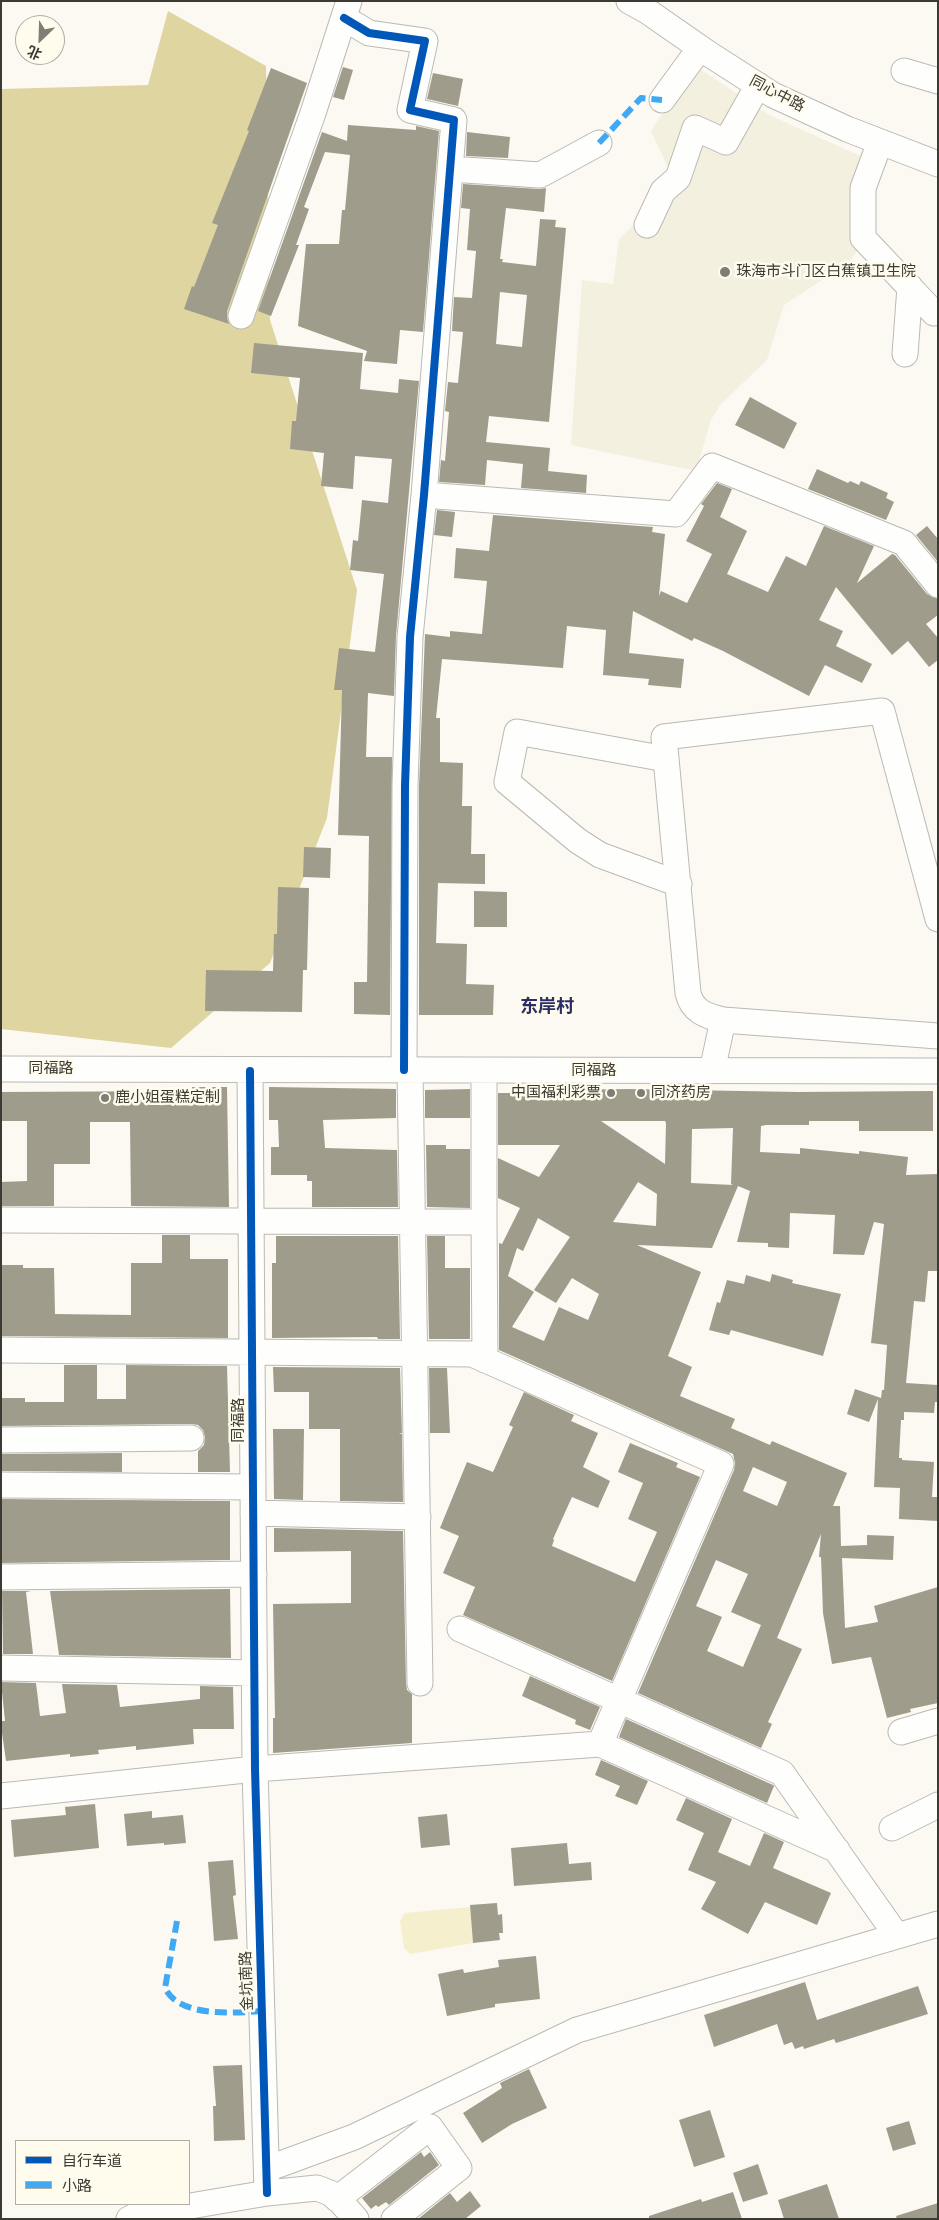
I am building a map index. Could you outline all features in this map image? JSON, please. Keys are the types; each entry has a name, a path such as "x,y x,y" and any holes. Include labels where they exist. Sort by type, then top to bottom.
{"street":[{"name":"同心中路","path":"629,1 773,95 880,142 938,164"},
{"path":"241,316 313,112 346,10 369,33 426,41 410,110 454,120 409,657 405,786 407,1071 416,1353 420,1683"},
{"path":"662,100 700,48"},
{"path":"904,71 938,81"},
{"path":"647,225 663,191 678,178 695,128 726,142 758,85"},
{"path":"880,142 864,188 863,238 934,312"},
{"path":"450,169 540,176 599,143"},
{"path":"905,354 910,287"},
{"path":"424,495 676,514 712,466 904,543 938,585"},
{"path":"938,919 882,711 664,737 690,1002 695,1008 708,1016 723,1020 938,1036"},
{"path":"666,759 517,732 507,782 578,842 600,855 679,884"},
{"path":"712,1071 723,1020"},
{"name":"同福路","path":"1,1069 938,1071"},
{"name":"同福路","path":"250,1071 255,1769"},
{"path":"484,1071 485,1360"},
{"path":"1,1220 484,1222"},
{"path":"1,1350 472,1354 722,1464 600,1744"},
{"path":"1,1440 191,1438"},
{"path":"1,1484 253,1487"},
{"path":"253,1513 418,1517"},
{"path":"1,1577 254,1574"},
{"path":"460,1628 782,1773 897,1936"},
{"path":"1,1668 254,1672"},
{"path":"901,1732 938,1721"},
{"path":"1,1796 255,1769 600,1744 837,1850"},
{"name":"金坑南路","path":"255,1769 267,2181"},
{"path":"892,1828 938,1805"},
{"path":"190,2201 267,2181 577,2030 938,1924"},
{"path":"337,2199 430,2127 459,2168 394,2219"},
{"path":"267,2181 317,2188 337,2199 356,2219"},
{"path":"129,2219 137,2215 175,2205"}],"shaded area":[{"path":"168,11 266,66 270,320 357,590 327,818 270,963 171,1048 1,1029 1,89 148,85"},
{"name":"珠海市斗门区白蕉镇卫生院","path":"694,65 769,115 863,157 859,248 848,263 784,305 767,360 720,405 711,420 696,471 571,445 582,280 613,284 619,239 639,220 670,172 651,131"},
{"path":"470,1907 473,1943 410,1954 404,1948 400,1921 405,1913"}],"building":[{"path":"343,67 353,70 344,100 333,97"},
{"path":"271,68 307,83 227,311 229,324 184,309 218,225 212,223 249,131 247,130"},
{"path":"433,73 463,79 458,106 427,99"},
{"path":"348,125 416,130 416,126 439,131 423,332 400,330 397,364 364,361 367,351 298,326 306,244 339,244 342,210 345,210 350,155 325,152 304,207 309,209 296,245 299,245 271,316 258,311 322,132 347,141"},
{"path":"467,132 510,137 508,158 466,156"},
{"path":"463,184 546,188 544,212 506,208 500,259 503,259 502,262 536,266 540,219 556,220 555,227 566,228 549,422 489,416 486,442 550,448 548,471 587,475 586,493 521,488 523,464 487,460 485,485 439,482 441,460 445,461 449,412 445,411 448,382 458,383 463,332 452,331 454,297 472,298 476,251 467,250 470,209 461,208","holes":["500,292 527,295 522,347 496,344"]},
{"path":"254,343 363,353 360,389 398,393 399,379 419,381 396,636 394,696 368,693 366,757 392,757 390,1015 354,1014 354,982 367,982 369,836 338,835 342,690 334,690 339,648 375,652 384,574 350,570 353,540 358,541 362,500 388,503 392,459 355,456 353,489 321,486 324,453 290,449 292,421 296,421 300,378 251,373"},
{"path":"750,397 797,423 784,449 735,425"},
{"path":"817,469 848,483 850,481 859,485 861,481 888,493 886,498 894,502 886,520 808,489"},
{"path":"717,483 732,489 720,517 747,531 727,574 768,592 786,556 806,566 824,526 874,546 857,583 892,554 895,555 927,594 938,599 938,615 926,624 938,638 938,660 929,667 908,641 892,655 836,587 819,620 843,631 836,646 872,664 862,683 825,665 809,696 723,651 694,638 692,641 633,611 629,653 684,659 681,688 648,685 649,679 603,675 606,630 567,626 563,668 442,659 436,718 440,718 440,762 463,763 462,806 472,806 471,854 485,854 485,884 438,883 436,943 467,944 466,984 494,985 493,1015 419,1015 419,786 425,634 450,637 450,631 482,634 487,581 454,578 456,548 489,551 493,515 653,527 652,532 665,534 659,596 661,591 687,603 712,554 686,541 704,506 701,504"},
{"path":"437,510 455,512 452,537 434,535"},
{"path":"927,526 938,539 938,562 916,535"},
{"path":"304,847 331,848 330,878 303,877"},
{"path":"278,887 309,888 307,970 303,970 302,1012 205,1011 206,970 273,971 274,934 277,934"},
{"path":"474,891 507,892 507,927 474,927"},
{"path":"192,1087 227,1087 229,1207 131,1206 130,1122 90,1122 90,1164 54,1164 54,1206 1,1206 1,1182 27,1181 27,1121 1,1121 1,1092 192,1091"},
{"path":"269,1087 396,1089 396,1118 323,1120 325,1148 397,1150 398,1207 312,1207 312,1181 307,1181 307,1175 271,1175 271,1147 279,1147 278,1120 269,1120"},
{"path":"470,1089 470,1118 425,1118 425,1090"},
{"path":"563,1090 933,1091 933,1131 859,1131 859,1121 809,1121 809,1125 766,1125 761,1126 760,1152 800,1154 800,1148 859,1154 859,1151 908,1157 906,1175 938,1174 938,1271 928,1271 925,1302 914,1301 906,1383 938,1385 938,1402 935,1402 934,1413 904,1412 904,1420 901,1420 899,1458 902,1458 902,1460 934,1462 932,1497 938,1497 938,1521 899,1519 900,1488 874,1487 878,1399 869,1422 847,1414 855,1389 881,1398 882,1390 884,1390 887,1345 871,1343 884,1224 874,1222 864,1255 833,1254 835,1215 790,1213 789,1248 768,1247 768,1243 737,1242 750,1191 738,1186 712,1248 637,1245 701,1272 668,1356 692,1367 680,1396 735,1419 731,1428 770,1445 772,1441 847,1473 833,1506 840,1506 841,1546 867,1545 867,1535 894,1536 893,1560 842,1558 845,1628 878,1622 874,1606 938,1587 938,1703 910,1709 911,1712 887,1718 871,1657 832,1664 823,1613 821,1557 819,1557 821,1534 777,1638 802,1649 768,1722 772,1724 761,1748 638,1693 734,1470 735,1463 733,1454 499,1350 499,1243 502,1244 520,1208 498,1198 498,1158 539,1177 560,1145 498,1145 498,1093 563,1093","holes":["601,1121 665,1121 665,1164","733,1128 731,1184 733,1185 691,1183 692,1129","638,1182 657,1194 656,1226 613,1222","538,1218 570,1237 534,1290 556,1303 572,1278 599,1294 588,1320 559,1307 544,1341 512,1327 534,1292 508,1276 517,1248 523,1251","753,1467 787,1482 777,1506 743,1491","716,1560 748,1574 731,1612 761,1625 743,1667 707,1651 722,1617 696,1606"]},
{"path":"426,1145 446,1145 446,1149 470,1149 470,1208 427,1207"},
{"path":"162,1235 190,1235 190,1259 228,1259 228,1338 1,1336 1,1265 23,1265 23,1268 54,1268 55,1314 131,1315 131,1263 162,1263"},
{"path":"276,1236 398,1236 400,1339 378,1339 377,1337 272,1338 272,1263 276,1263"},
{"path":"427,1236 445,1236 445,1268 470,1268 470,1339 429,1339"},
{"path":"772,1274 793,1280 792,1283 841,1294 823,1356 731,1330 729,1335 709,1330 717,1302 720,1303 727,1280 744,1284 746,1275 770,1282"},
{"path":"64,1365 97,1365 97,1399 126,1399 126,1365 227,1366 230,1472 198,1472 198,1451 204,1445 205,1437 203,1430 198,1425 1,1426 1,1398 25,1398 25,1402 64,1402"},
{"path":"273,1367 400,1368 402,1433 399,1433 402,1434 403,1502 340,1501 340,1429 309,1429 309,1392 274,1392"},
{"path":"429,1368 447,1368 450,1433 430,1433"},
{"path":"524,1392 574,1415 571,1421 598,1433 583,1467 610,1481 598,1508 572,1497 553,1539 552,1546 635,1582 657,1532 628,1519 643,1483 618,1472 630,1443 678,1463 676,1467 700,1477 612,1681 463,1615 475,1587 443,1573 459,1536 440,1528 467,1462 493,1472 513,1427 509,1425"},
{"path":"273,1429 304,1429 303,1500 274,1499"},
{"path":"122,1453 122,1472 1,1471 1,1454"},
{"path":"1,1499 230,1501 230,1560 1,1563"},
{"path":"274,1528 403,1531 406,1683 407,1690 412,1694 412,1743 273,1753 273,1718 275,1718 273,1604 351,1603 351,1551 274,1552"},
{"path":"230,1589 231,1658 59,1655 50,1591"},
{"path":"2,1591 31,1591 26,1592 33,1654 3,1654"},
{"path":"530,1676 600,1707 590,1730 575,1724 576,1720 522,1696"},
{"path":"1,1682 36,1683 40,1716 66,1713 62,1684 117,1685 120,1707 200,1699 200,1686 233,1687 234,1729 193,1729 194,1744 136,1750 136,1746 98,1750 99,1754 70,1757 70,1754 6,1761 1,1726 1,1721 5,1721"},
{"path":"626,1719 773,1785 767,1803 619,1737"},
{"path":"601,1760 648,1781 637,1805 615,1796 620,1786 595,1775"},
{"path":"686,1798 732,1819 718,1852 750,1866 764,1833 784,1842 773,1868 831,1893 817,1925 765,1902 748,1934 701,1909 716,1882 688,1870 704,1833 676,1820"},
{"path":"95,1804 99,1848 14,1857 11,1820 66,1815 65,1807"},
{"path":"152,1811 152,1818 183,1815 186,1843 127,1846 124,1814"},
{"path":"447,1814 450,1845 421,1848 418,1817"},
{"path":"567,1843 569,1864 591,1862 592,1880 514,1886 511,1848"},
{"path":"233,1860 236,1895 233,1896 238,1939 214,1941 208,1862"},
{"path":"497,1903 498,1915 502,1914 503,1933 499,1933 500,1940 473,1943 470,1905"},
{"path":"536,1956 540,1999 495,2004 495,2007 447,2016 438,1974 463,1969 464,1973 499,1967 498,1960"},
{"path":"805,1982 817,2020 918,1986 928,2014 836,2043 834,2039 804,2049 803,2046 795,2049 792,2042 784,2045 777,2024 714,2047 704,2015"},
{"path":"242,2065 245,2140 214,2141 213,2106 216,2106 213,2066"},
{"path":"529,2069 547,2108 512,2124 482,2143 463,2113 502,2088 500,2083"},
{"path":"710,2110 725,2157 694,2167 679,2120"},
{"path":"909,2121 916,2144 893,2151 886,2128"},
{"path":"421,2152 424,2157 430,2152 439,2165 389,2205 386,2202 378,2207 376,2205 371,2209 362,2198"},
{"path":"758,2164 768,2194 743,2202 733,2173"},
{"path":"827,2184 839,2219 784,2219 778,2200"},
{"path":"470,2191 481,2206 465,2219 418,2219 450,2193 457,2202"},
{"path":"733,2192 742,2219 649,2219 649,2216 701,2199 702,2202"},
{"path":"938,2203 938,2219 897,2219 896,2216"}],"marked path":[{"path":"599,143 641,98 662,100"},
{"path":"177,1921 165,1988 172,1998 182,2005 209,2012 262,2011"}],"cycle path":[{"path":"344,18 369,33 425,41 410,110 454,120 424,495 410,637 405,786 404,1070"},
{"path":"250,1071 255,1769 267,2193"}],"place":[{"name":"珠海市斗门区白蕉镇卫生院","path":"725,272"},
{"name":"中国福利彩票","path":"611,1093"},
{"name":"同济药房","path":"641,1093"},
{"name":"鹿小姐蛋糕定制","path":"105,1098"}],"district":[{"name":"东岸村","path":"547,1007"}]}
